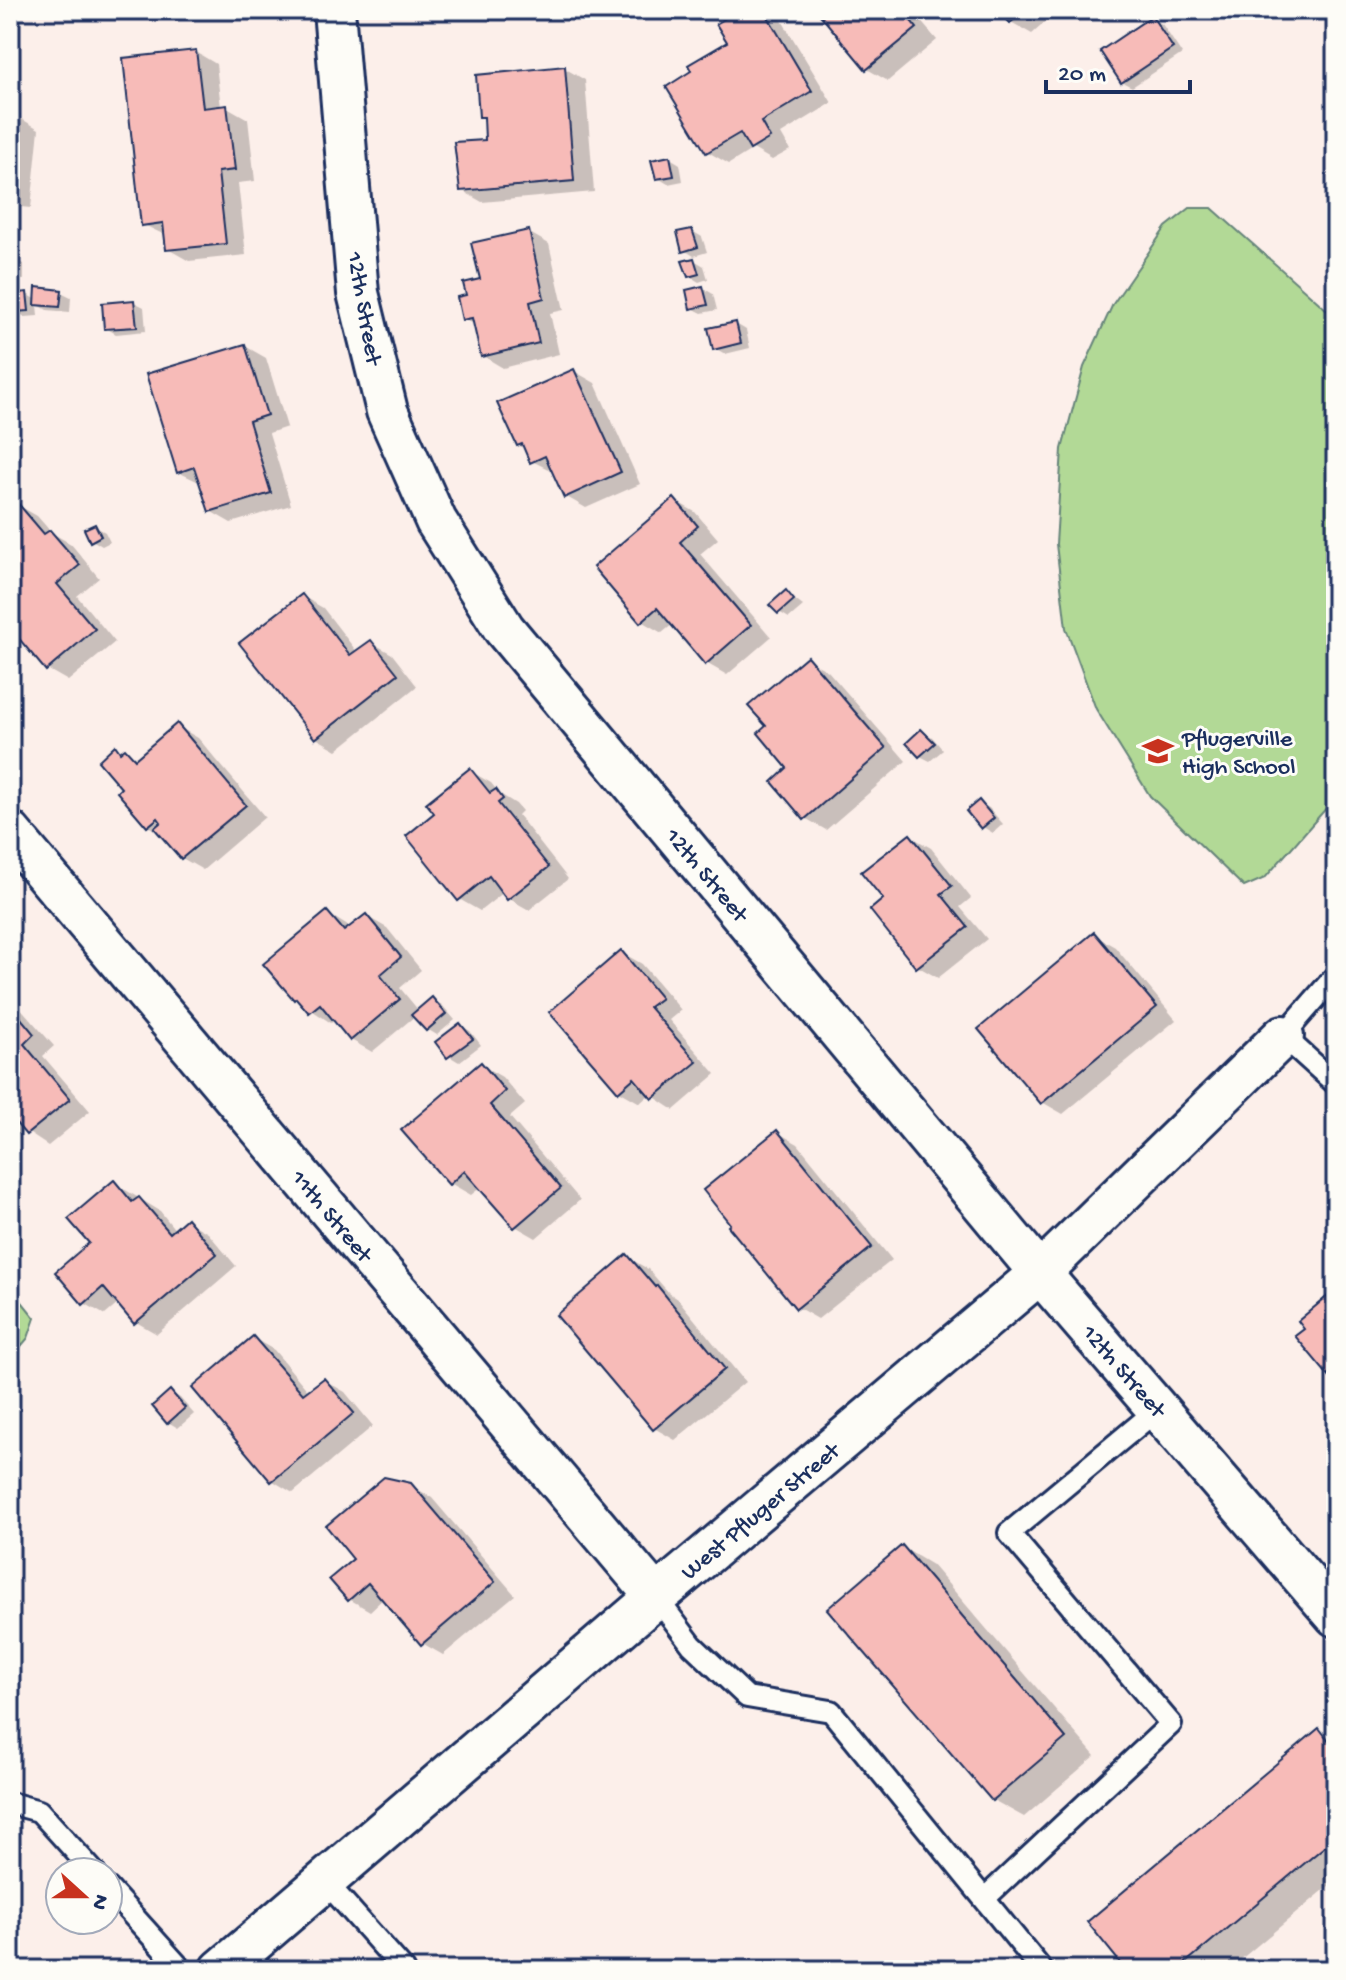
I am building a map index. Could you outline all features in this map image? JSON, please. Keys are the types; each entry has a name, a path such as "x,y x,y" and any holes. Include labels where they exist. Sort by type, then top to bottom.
{"street":[{"name":"12th Street","path":"334,10 358,293 387,411 436,521 504,629 1040,1273 1336,1616"},
{"name":"11th Street","path":"10,832 656,1597"},
{"name":"West Pfluger Street","path":"221,1970 1040,1273 1283,1036"}],"lane":[{"path":"1336,975 1283,1036 1336,1084"},
{"path":"985,1898 1171,1724 1009,1533 1158,1409"},
{"path":"656,1597 692,1645 747,1697 831,1711 1042,1970"},
{"path":"10,1803 39,1811 80,1856"},
{"path":"325,1881 404,1970"},
{"path":"124,1906 182,1970"}],"green space":[{"path":"1190,208 1212,208 1336,318 1336,797 1265,878 1244,887 1150,796 1096,709 1066,628 1056,544 1062,449 1084,367 1113,304 1166,227"},
{"path":"10,1287 35,1318 28,1338 10,1359"}],"building":[{"path":"739,10 764,10 812,91 761,122 770,138 750,150 740,133 706,153 666,87 691,71 688,65 727,42 716,24"},
{"path":"816,10 902,10 917,28 866,70"},
{"path":"998,10 1025,10 1010,23"},
{"path":"1152,16 1173,48 1121,83 1100,51"},
{"path":"196,50 203,108 227,105 235,170 218,172 226,244 166,250 163,223 141,226 123,58"},
{"path":"565,66 574,181 460,191 454,142 485,140 484,117 479,117 476,75"},
{"path":"10,114 19,115 10,198"},
{"path":"670,156 674,176 656,179 651,160"},
{"path":"692,229 698,247 682,252 677,232"},
{"path":"529,230 544,298 530,302 539,343 481,357 472,318 462,320 457,297 466,295 463,283 480,279 471,243"},
{"path":"694,258 699,274 688,277 682,261"},
{"path":"703,286 708,305 690,309 686,290"},
{"path":"36,287 62,290 60,307 35,305"},
{"path":"27,292 29,311 13,312 11,294"},
{"path":"134,300 137,327 104,329 102,303"},
{"path":"736,322 741,343 713,350 708,328"},
{"path":"245,344 267,415 249,421 271,493 209,512 194,467 177,473 146,374"},
{"path":"574,369 621,472 564,498 545,456 530,463 522,444 517,446 497,403"},
{"path":"674,498 698,526 680,542 751,625 705,665 657,608 640,623 593,567"},
{"path":"16,501 44,534 50,530 80,565 57,584 95,629 46,671 10,628 10,506"},
{"path":"95,524 101,536 90,542 84,529"},
{"path":"786,590 794,600 778,614 769,605"},
{"path":"302,594 350,655 371,640 398,674 315,739 239,643"},
{"path":"807,656 886,748 804,820 772,782 787,768 758,733 766,726 748,706"},
{"path":"177,723 246,805 181,859 154,828 161,822 158,818 147,827 117,792 121,788 98,761 115,745 120,752 125,748 135,759"},
{"path":"921,729 935,743 919,757 906,743"},
{"path":"470,768 490,793 496,789 503,799 498,803 549,867 507,900 489,876 458,901 406,836 434,813 426,803"},
{"path":"979,800 994,818 981,829 966,811"},
{"path":"910,834 952,886 941,894 968,927 916,968 870,910 883,899 861,872"},
{"path":"327,911 344,931 366,914 401,957 380,975 400,999 350,1041 320,1004 309,1013 263,964"},
{"path":"1094,932 1157,1007 1041,1104 978,1029"},
{"path":"621,950 661,998 649,1007 697,1062 652,1099 634,1078 618,1092 549,1012"},
{"path":"432,997 446,1014 426,1031 411,1015"},
{"path":"10,1005 34,1034 24,1044 70,1099 26,1135 10,1116"},
{"path":"460,1023 473,1039 447,1058 435,1042"},
{"path":"481,1062 505,1091 490,1105 561,1188 514,1228 464,1171 449,1185 401,1130"},
{"path":"777,1130 872,1247 796,1309 728,1226 730,1224 703,1190"},
{"path":"114,1180 132,1202 139,1197 170,1233 187,1218 217,1254 134,1324 103,1287 83,1305 55,1272 89,1243 68,1219"},
{"path":"627,1254 655,1287 657,1285 725,1369 653,1430 556,1315"},
{"path":"1336,1289 1336,1385 1295,1336 1304,1329 1298,1321"},
{"path":"253,1336 303,1394 324,1378 354,1413 271,1482 192,1388"},
{"path":"170,1390 185,1408 167,1424 152,1406"},
{"path":"384,1477 411,1483 495,1582 421,1645 368,1583 348,1601 329,1579 353,1559 326,1526"},
{"path":"902,1545 1066,1738 992,1801 827,1609"},
{"path":"1319,1728 1336,1750 1336,1837 1177,1970 1126,1970 1087,1922"}],"place":[{"name":"Pflugerville High School","path":"1158,751"}]}
